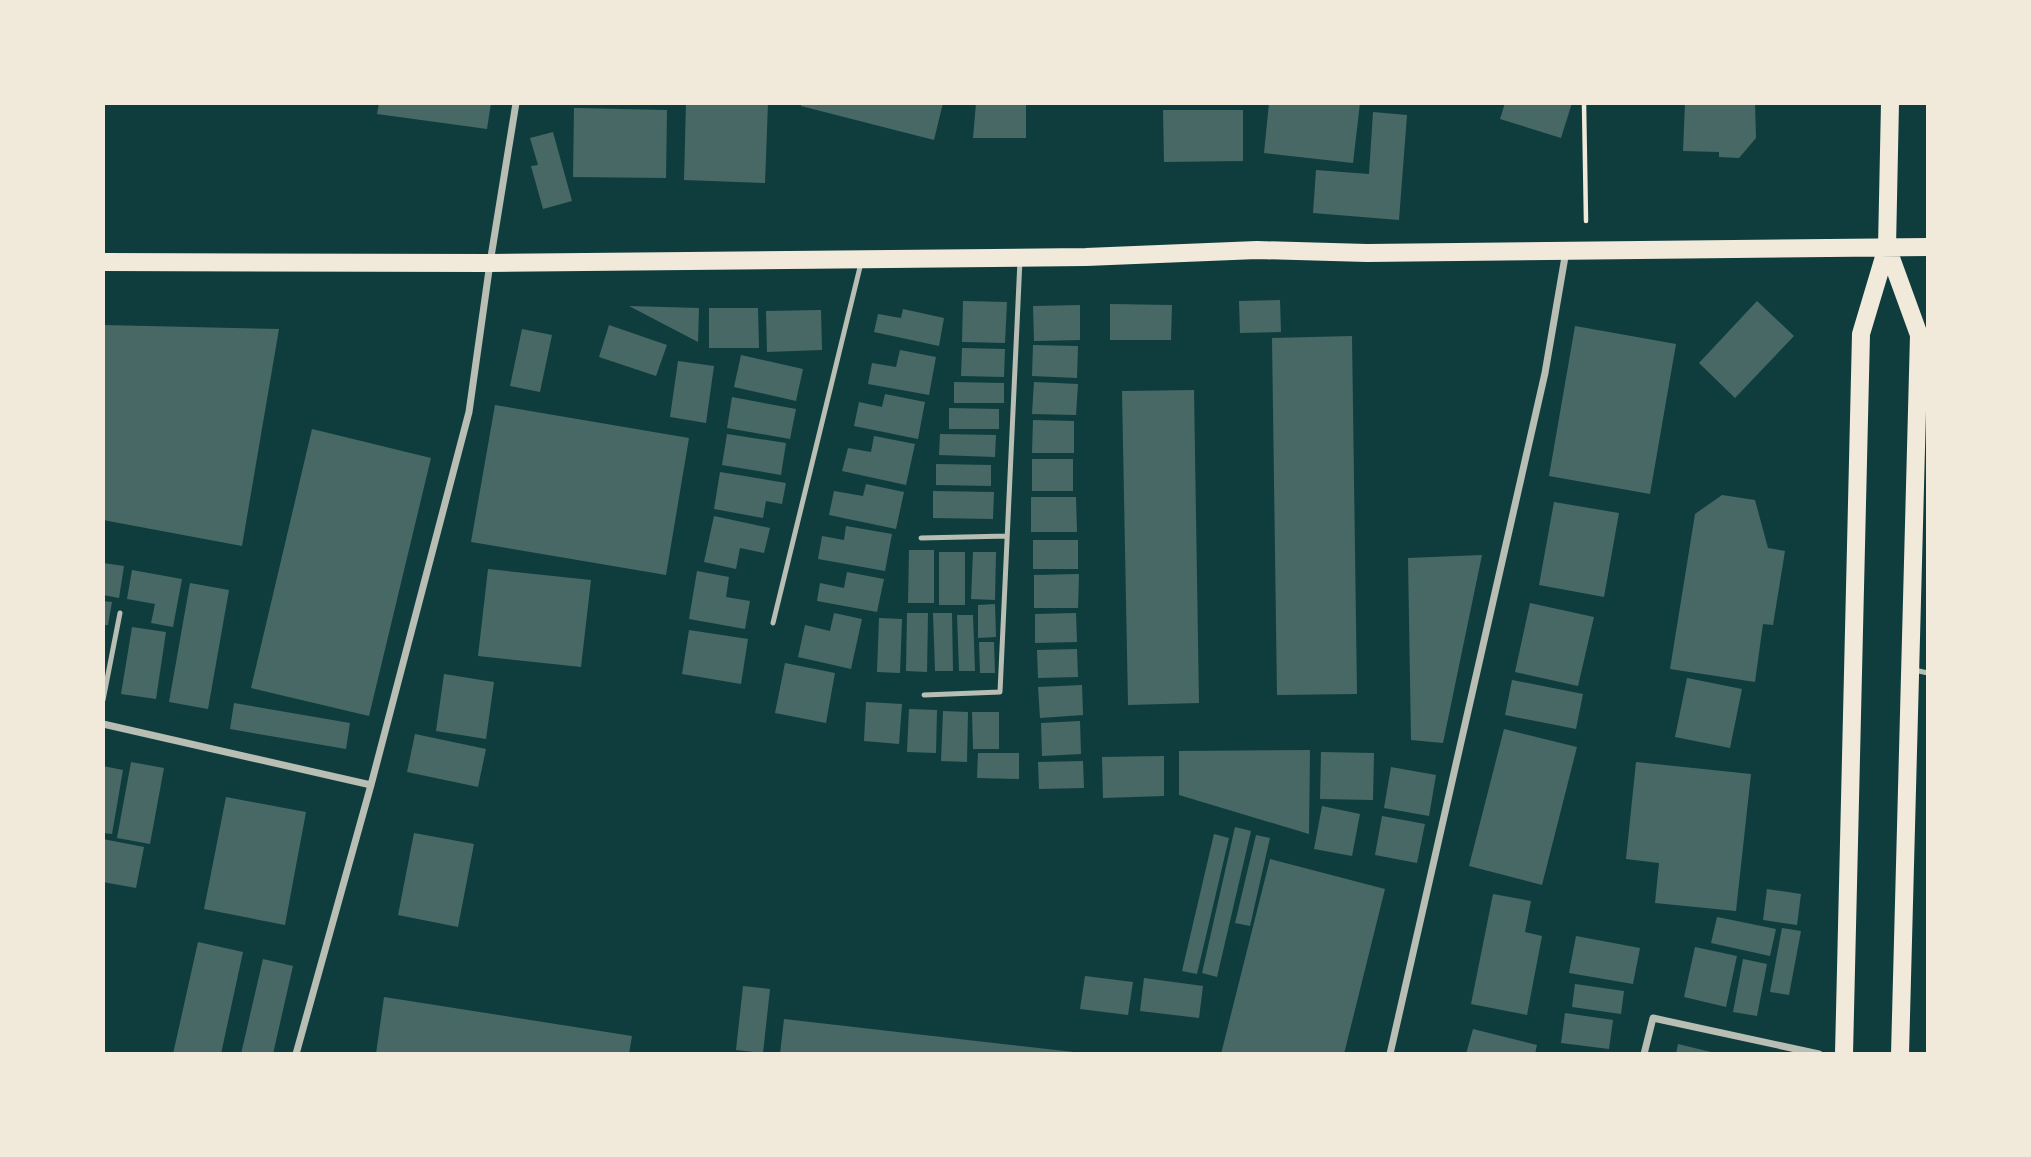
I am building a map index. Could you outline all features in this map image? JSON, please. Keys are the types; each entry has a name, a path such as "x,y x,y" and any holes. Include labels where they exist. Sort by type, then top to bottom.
{"main road":[{"path":"1844,1054 1861,334 1887,247 1890,103"},
{"path":"1887,247 1919,335 1900,1054"},
{"path":"103,262 862,260 1257,250 1367,253 1928,247"}],"street":[{"path":"296,1054 371,785 469,412 516,103"},
{"path":"1390,1054 1545,373 1566,251"},
{"path":"103,724 371,785"},
{"path":"1644,1054 1653,1018 1819,1054"}],"lane":[{"path":"924,695 1000,692 1020,258"},
{"path":"773,624 862,260"},
{"path":"921,538 1007,536"},
{"path":"103,700 120,613"},
{"path":"1910,670 1928,673"}],"path":[{"path":"1584,103 1586,251"}],"building":[{"path":"379,103 491,103 487,129 377,114"},
{"path":"686,103 768,103 765,183 684,180"},
{"path":"801,103 943,103 934,140 801,106"},
{"path":"976,103 1026,103 1026,138 973,138"},
{"path":"1269,103 1360,103 1353,163 1264,153"},
{"path":"1505,103 1572,103 1561,138 1500,119"},
{"path":"1685,103 1755,103 1756,138 1739,158 1719,157 1719,152 1683,151"},
{"path":"574,108 667,110 666,178 573,177"},
{"path":"1163,110 1243,110 1243,161 1164,162"},
{"path":"1373,112 1407,115 1399,220 1313,213 1316,170 1369,174"},
{"path":"553,132 572,201 543,209 531,166 538,165 530,138"},
{"path":"1280,300 1281,332 1240,333 1239,301"},
{"path":"963,301 1007,302 1005,343 962,342"},
{"path":"1757,301 1794,336 1735,398 1699,363"},
{"path":"1110,304 1172,305 1171,340 1110,340"},
{"path":"1080,305 1080,340 1034,341 1033,306"},
{"path":"629,306 699,308 698,342"},
{"path":"709,308 758,308 759,348 709,348"},
{"path":"903,309 944,318 939,346 874,332 878,314 901,318"},
{"path":"821,310 822,350 767,352 766,311"},
{"path":"103,325 279,329 242,546 103,520"},
{"path":"609,325 667,345 656,376 599,357"},
{"path":"1575,326 1676,344 1650,494 1549,476"},
{"path":"522,329 552,335 540,392 510,386"},
{"path":"1352,336 1357,694 1277,695 1272,338"},
{"path":"1033,345 1078,346 1077,378 1032,376"},
{"path":"962,348 1005,349 1004,377 961,376"},
{"path":"900,350 936,357 929,395 868,384 872,363 896,367"},
{"path":"741,355 803,369 796,401 734,387"},
{"path":"678,361 714,366 706,423 670,417"},
{"path":"954,382 1004,383 1004,403 954,403"},
{"path":"1034,382 1078,384 1076,415 1032,414"},
{"path":"1194,390 1199,703 1128,705 1122,391"},
{"path":"885,394 925,402 918,439 854,426 859,402 882,407"},
{"path":"732,397 796,409 790,439 727,428"},
{"path":"495,405 689,438 666,575 471,542"},
{"path":"949,408 999,409 999,429 949,429"},
{"path":"1033,420 1074,421 1074,453 1032,453"},
{"path":"312,429 431,458 369,716 251,688"},
{"path":"727,434 786,443 781,475 722,465"},
{"path":"940,434 996,435 995,457 939,455"},
{"path":"874,436 915,444 906,485 842,471 848,448 871,452"},
{"path":"1032,459 1073,459 1073,491 1032,491"},
{"path":"936,464 991,465 991,486 936,485"},
{"path":"720,472 786,483 782,504 766,501 763,518 714,509"},
{"path":"866,484 904,492 896,529 829,515 834,491 863,496"},
{"path":"933,491 994,492 993,519 933,518"},
{"path":"1722,495 1755,500 1768,548 1785,551 1773,625 1763,624 1755,682 1670,669 1695,514"},
{"path":"1031,497 1076,497 1077,532 1031,532"},
{"path":"1554,502 1619,513 1604,597 1539,585"},
{"path":"714,516 770,528 764,553 740,548 736,569 704,562"},
{"path":"846,526 892,534 885,571 818,559 822,536 844,540"},
{"path":"1033,540 1078,540 1078,569 1033,569"},
{"path":"909,550 934,550 934,603 908,603"},
{"path":"939,552 965,552 965,605 939,605"},
{"path":"973,552 996,552 995,600 971,599"},
{"path":"1482,555 1443,743 1411,740 1408,558"},
{"path":"103,563 124,566 119,598 103,595"},
{"path":"488,569 591,580 581,667 478,656"},
{"path":"132,570 182,579 173,627 151,623 155,604 127,599"},
{"path":"697,571 729,577 726,597 750,601 745,629 689,619"},
{"path":"847,572 884,579 877,612 817,601 820,583 844,588"},
{"path":"1079,574 1078,608 1034,608 1034,575"},
{"path":"190,583 229,590 208,709 169,702"},
{"path":"103,601 112,602 108,625 103,625"},
{"path":"1530,603 1594,617 1578,686 1515,672"},
{"path":"995,604 996,637 978,638 978,605"},
{"path":"834,613 862,619 851,669 798,657 805,625 830,631"},
{"path":"907,613 928,613 927,672 906,671"},
{"path":"933,613 952,613 953,671 935,671"},
{"path":"1076,613 1077,642 1035,643 1035,614"},
{"path":"957,615 973,615 975,671 959,671"},
{"path":"879,618 902,619 900,673 877,672"},
{"path":"132,627 166,632 156,699 121,694"},
{"path":"689,630 748,639 741,684 682,674"},
{"path":"979,642 994,642 995,673 980,673"},
{"path":"1077,649 1078,677 1038,678 1037,650"},
{"path":"785,663 835,673 826,723 775,713"},
{"path":"444,674 494,682 486,739 436,731"},
{"path":"1687,678 1742,689 1730,748 1675,737"},
{"path":"1512,680 1583,694 1576,729 1505,715"},
{"path":"1082,685 1083,715 1040,718 1038,687"},
{"path":"866,702 902,704 899,744 864,741"},
{"path":"234,703 350,723 346,749 230,729"},
{"path":"909,709 937,710 936,753 907,752"},
{"path":"943,711 968,712 967,762 941,761"},
{"path":"972,712 999,712 999,749 973,749"},
{"path":"1080,721 1081,754 1042,756 1041,723"},
{"path":"1504,729 1577,747 1542,885 1469,866"},
{"path":"415,734 486,749 478,787 407,772"},
{"path":"1310,750 1309,834 1179,795 1179,751"},
{"path":"1321,752 1374,753 1373,800 1320,799"},
{"path":"978,753 1019,753 1019,779 977,778"},
{"path":"1164,756 1164,796 1103,798 1102,757"},
{"path":"1083,761 1084,788 1039,789 1038,762"},
{"path":"131,762 164,768 150,844 117,838"},
{"path":"1636,762 1751,774 1736,911 1655,903 1659,863 1626,859"},
{"path":"103,766 123,770 112,834 103,833"},
{"path":"1391,767 1436,775 1429,816 1384,808"},
{"path":"226,797 306,812 285,925 204,909"},
{"path":"1322,806 1360,814 1352,856 1314,849"},
{"path":"1382,816 1425,824 1417,863 1375,855"},
{"path":"1235,827 1251,831 1217,977 1202,973"},
{"path":"414,833 474,844 458,927 398,915"},
{"path":"1214,834 1229,838 1197,974 1182,971"},
{"path":"1256,835 1270,838 1250,926 1235,923"},
{"path":"103,839 144,847 136,888 103,882"},
{"path":"1270,859 1385,889 1344,1054 1221,1054"},
{"path":"1767,889 1801,894 1797,925 1763,920"},
{"path":"1493,894 1531,901 1525,932 1542,936 1527,1015 1471,1004"},
{"path":"1717,917 1776,929 1770,956 1711,943"},
{"path":"1782,928 1801,931 1789,995 1770,992"},
{"path":"1576,936 1640,948 1633,984 1569,973"},
{"path":"198,942 243,952 221,1054 173,1054"},
{"path":"1695,947 1737,956 1726,1007 1684,997"},
{"path":"263,959 293,966 273,1054 241,1054"},
{"path":"1743,959 1767,964 1757,1016 1733,1012"},
{"path":"1085,976 1133,982 1128,1015 1080,1009"},
{"path":"1144,978 1203,986 1199,1018 1140,1011"},
{"path":"1575,984 1624,991 1621,1014 1572,1007"},
{"path":"743,986 770,989 763,1053 736,1050"},
{"path":"384,997 632,1036 629,1054 376,1054"},
{"path":"1565,1013 1613,1020 1609,1049 1561,1043"},
{"path":"784,1019 1074,1052 1074,1054 780,1054"},
{"path":"1473,1029 1537,1045 1535,1054 1466,1054"},
{"path":"1678,1044 1715,1053 1715,1054 1676,1054"}]}
